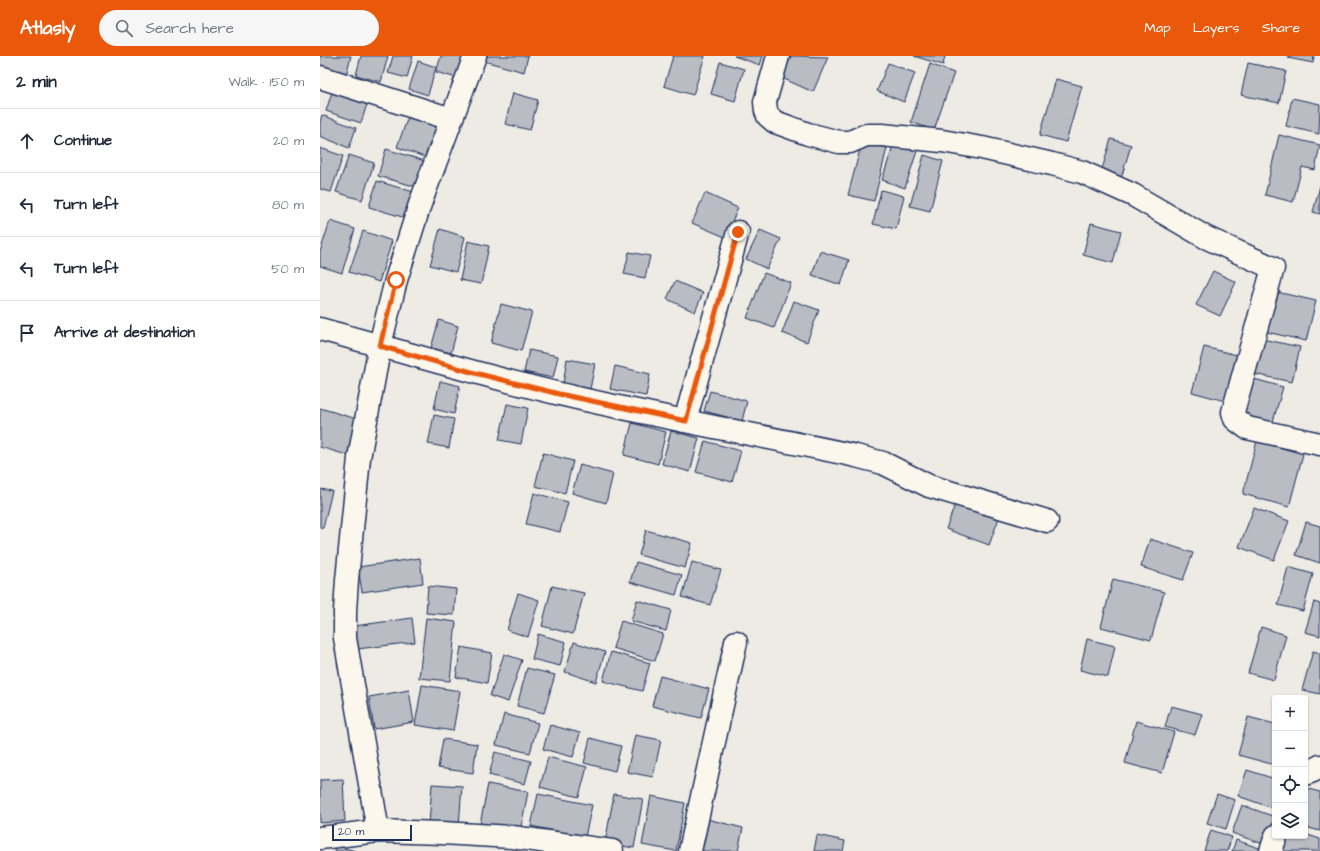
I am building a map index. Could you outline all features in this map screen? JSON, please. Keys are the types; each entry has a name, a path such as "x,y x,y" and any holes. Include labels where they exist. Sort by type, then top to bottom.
{"street":[{"path":"378,831 346,645 346,580 359,458 380,346 396,280 420,204 475,56"},
{"path":"778,56 765,102 768,116 775,122 808,134 839,142 850,142 866,135 882,135 942,141 990,150 1082,172 1133,195 1206,237 1272,268 1233,412 1235,419 1247,428 1320,444"},
{"path":"320,77 451,119"},
{"path":"686,421 738,232"},
{"path":"320,329 475,373 566,396 856,456 883,463 928,486 1047,521"},
{"path":"690,851 736,642"},
{"path":"1308,773 1320,766"},
{"path":"320,838 378,831 512,837 612,851"},
{"path":"1271,851 1275,839"}],"building":[{"path":"320,56 351,56 345,79 320,73"},
{"path":"361,56 388,56 381,82 356,75"},
{"path":"393,56 413,56 407,78 388,73"},
{"path":"441,56 464,56 457,78 436,72"},
{"path":"481,56 528,56 524,72 480,60"},
{"path":"673,56 705,56 693,95 664,86"},
{"path":"734,56 763,56 760,65"},
{"path":"791,56 828,57 813,92 782,78"},
{"path":"914,56 945,56 943,65"},
{"path":"1289,56 1314,56 1313,63 1288,58"},
{"path":"418,61 436,67 428,95 409,89"},
{"path":"720,62 744,69 735,101 711,94"},
{"path":"888,63 915,73 904,102 877,91"},
{"path":"1248,63 1286,71 1279,103 1241,95"},
{"path":"930,64 954,73 934,130 911,122"},
{"path":"1056,79 1082,86 1066,142 1040,135"},
{"path":"332,92 367,104 361,123 326,111"},
{"path":"513,93 538,100 530,130 505,124"},
{"path":"1292,98 1320,104 1319,134 1286,126"},
{"path":"322,115 356,128 349,148 320,136 320,122"},
{"path":"408,117 437,127 427,158 397,147"},
{"path":"1279,135 1320,145 1315,170 1302,167 1293,202 1265,195"},
{"path":"1111,139 1131,145 1120,182 1100,176"},
{"path":"862,142 887,148 874,201 848,195"},
{"path":"894,143 917,151 905,188 882,180"},
{"path":"320,148 343,156 331,192 320,189"},
{"path":"386,149 425,161 417,187 378,176"},
{"path":"349,155 374,163 362,200 336,192"},
{"path":"924,155 943,161 930,211 910,206"},
{"path":"377,181 417,193 409,219 369,207"},
{"path":"1320,186 1320,214 1313,212"},
{"path":"881,190 904,196 896,229 873,224"},
{"path":"705,193 738,208 725,237 692,223"},
{"path":"330,221 355,229 342,273 320,266 320,252"},
{"path":"1091,223 1121,231 1113,263 1083,255"},
{"path":"440,229 465,237 456,272 430,265"},
{"path":"760,230 781,239 767,269 746,259"},
{"path":"363,231 392,241 379,282 349,272"},
{"path":"468,241 489,246 481,284 460,280"},
{"path":"820,251 849,260 841,285 812,275"},
{"path":"629,252 650,256 645,278 624,274"},
{"path":"1213,271 1236,282 1220,316 1196,305"},
{"path":"764,273 791,283 774,328 747,318"},
{"path":"675,281 703,293 695,312 667,299"},
{"path":"1277,292 1316,301 1306,341 1267,332"},
{"path":"794,301 819,310 807,342 782,333"},
{"path":"501,304 532,312 521,351 491,343"},
{"path":"439,320 458,326 451,353 431,348"},
{"path":"1257,338 1300,347 1292,382 1249,373"},
{"path":"1204,347 1241,356 1229,402 1192,392"},
{"path":"529,350 558,356 553,378 524,372"},
{"path":"567,359 595,364 590,389 563,384"},
{"path":"615,366 650,374 646,396 610,389"},
{"path":"1247,377 1283,387 1272,425 1237,414"},
{"path":"440,381 460,386 454,414 434,409"},
{"path":"710,391 747,401 742,421 704,411"},
{"path":"507,404 528,408 521,444 499,440"},
{"path":"320,408 357,419 347,455 320,447"},
{"path":"434,415 454,419 449,448 428,444"},
{"path":"632,423 666,432 658,464 624,455"},
{"path":"671,431 699,438 690,472 662,464"},
{"path":"705,441 741,451 732,482 696,472"},
{"path":"1257,441 1303,454 1289,507 1243,494"},
{"path":"543,453 573,461 565,493 535,486"},
{"path":"580,465 613,474 606,503 572,493"},
{"path":"320,489 332,491 323,528 320,527"},
{"path":"534,493 568,502 560,532 526,524"},
{"path":"956,502 999,518 989,545 946,529"},
{"path":"1254,508 1289,521 1274,560 1239,547"},
{"path":"1306,522 1320,526 1320,563 1296,555"},
{"path":"646,530 692,543 685,568 639,555"},
{"path":"1150,539 1193,553 1183,580 1141,567"},
{"path":"420,558 423,583 362,592 358,567"},
{"path":"636,562 682,575 676,595 630,582"},
{"path":"692,562 721,570 710,605 682,597"},
{"path":"1288,567 1313,574 1303,611 1278,605"},
{"path":"1113,579 1164,592 1151,640 1101,627"},
{"path":"428,586 456,589 454,615 426,613"},
{"path":"552,586 584,593 573,634 542,626"},
{"path":"518,593 539,600 528,637 507,630"},
{"path":"637,600 671,610 666,631 631,621"},
{"path":"1314,602 1320,604 1320,636 1305,632"},
{"path":"412,618 415,642 357,649 354,626"},
{"path":"426,618 456,622 450,681 419,678"},
{"path":"621,621 663,634 655,661 613,648"},
{"path":"1261,627 1286,635 1274,680 1248,673"},
{"path":"538,634 566,642 560,666 532,659"},
{"path":"1087,639 1115,646 1108,677 1080,670"},
{"path":"574,642 605,652 596,682 565,672"},
{"path":"461,647 492,653 487,683 456,677"},
{"path":"1313,651 1320,653 1320,694 1302,690"},
{"path":"611,652 650,663 642,691 603,681"},
{"path":"504,654 522,660 508,702 490,696"},
{"path":"527,668 555,675 544,713 517,706"},
{"path":"660,676 709,689 701,718 652,706"},
{"path":"422,685 460,691 453,731 415,725"},
{"path":"409,690 414,722 374,729 369,697"},
{"path":"1171,706 1202,714 1195,735 1165,727"},
{"path":"504,714 538,723 530,753 496,745"},
{"path":"1248,717 1272,723 1272,764 1238,755"},
{"path":"1136,721 1174,732 1162,773 1125,763"},
{"path":"550,725 580,733 573,757 543,749"},
{"path":"635,735 661,740 653,777 627,772"},
{"path":"590,738 621,746 615,771 584,763"},
{"path":"443,739 477,744 473,773 438,768"},
{"path":"495,752 531,761 525,784 489,775"},
{"path":"548,757 587,767 579,797 540,787"},
{"path":"1247,770 1272,778 1272,808 1238,796"},
{"path":"343,779 345,821 320,823 320,780"},
{"path":"432,784 462,786 459,826 429,824"},
{"path":"488,784 528,792 520,832 480,824"},
{"path":"1308,789 1320,792 1320,831 1308,828"},
{"path":"538,794 592,805 585,837 531,826"},
{"path":"614,794 643,799 634,848 605,843"},
{"path":"1217,794 1235,800 1226,829 1207,823"},
{"path":"651,796 685,803 676,851 642,845"},
{"path":"1242,805 1272,816 1272,826 1266,845 1232,833"},
{"path":"707,819 743,828 738,851 699,851"},
{"path":"1211,830 1232,837 1227,851 1204,851"},
{"path":"817,835 845,841 843,851 814,851"},
{"path":"1308,835 1320,839 1320,851 1278,851 1281,839 1308,839"},
{"path":"1236,840 1262,849 1261,851 1232,851"},
{"path":"336,846 356,851 335,851"}],"route":[{"path":"396,280 380,346 475,373 559,394 647,414 686,421 738,232"}]}
